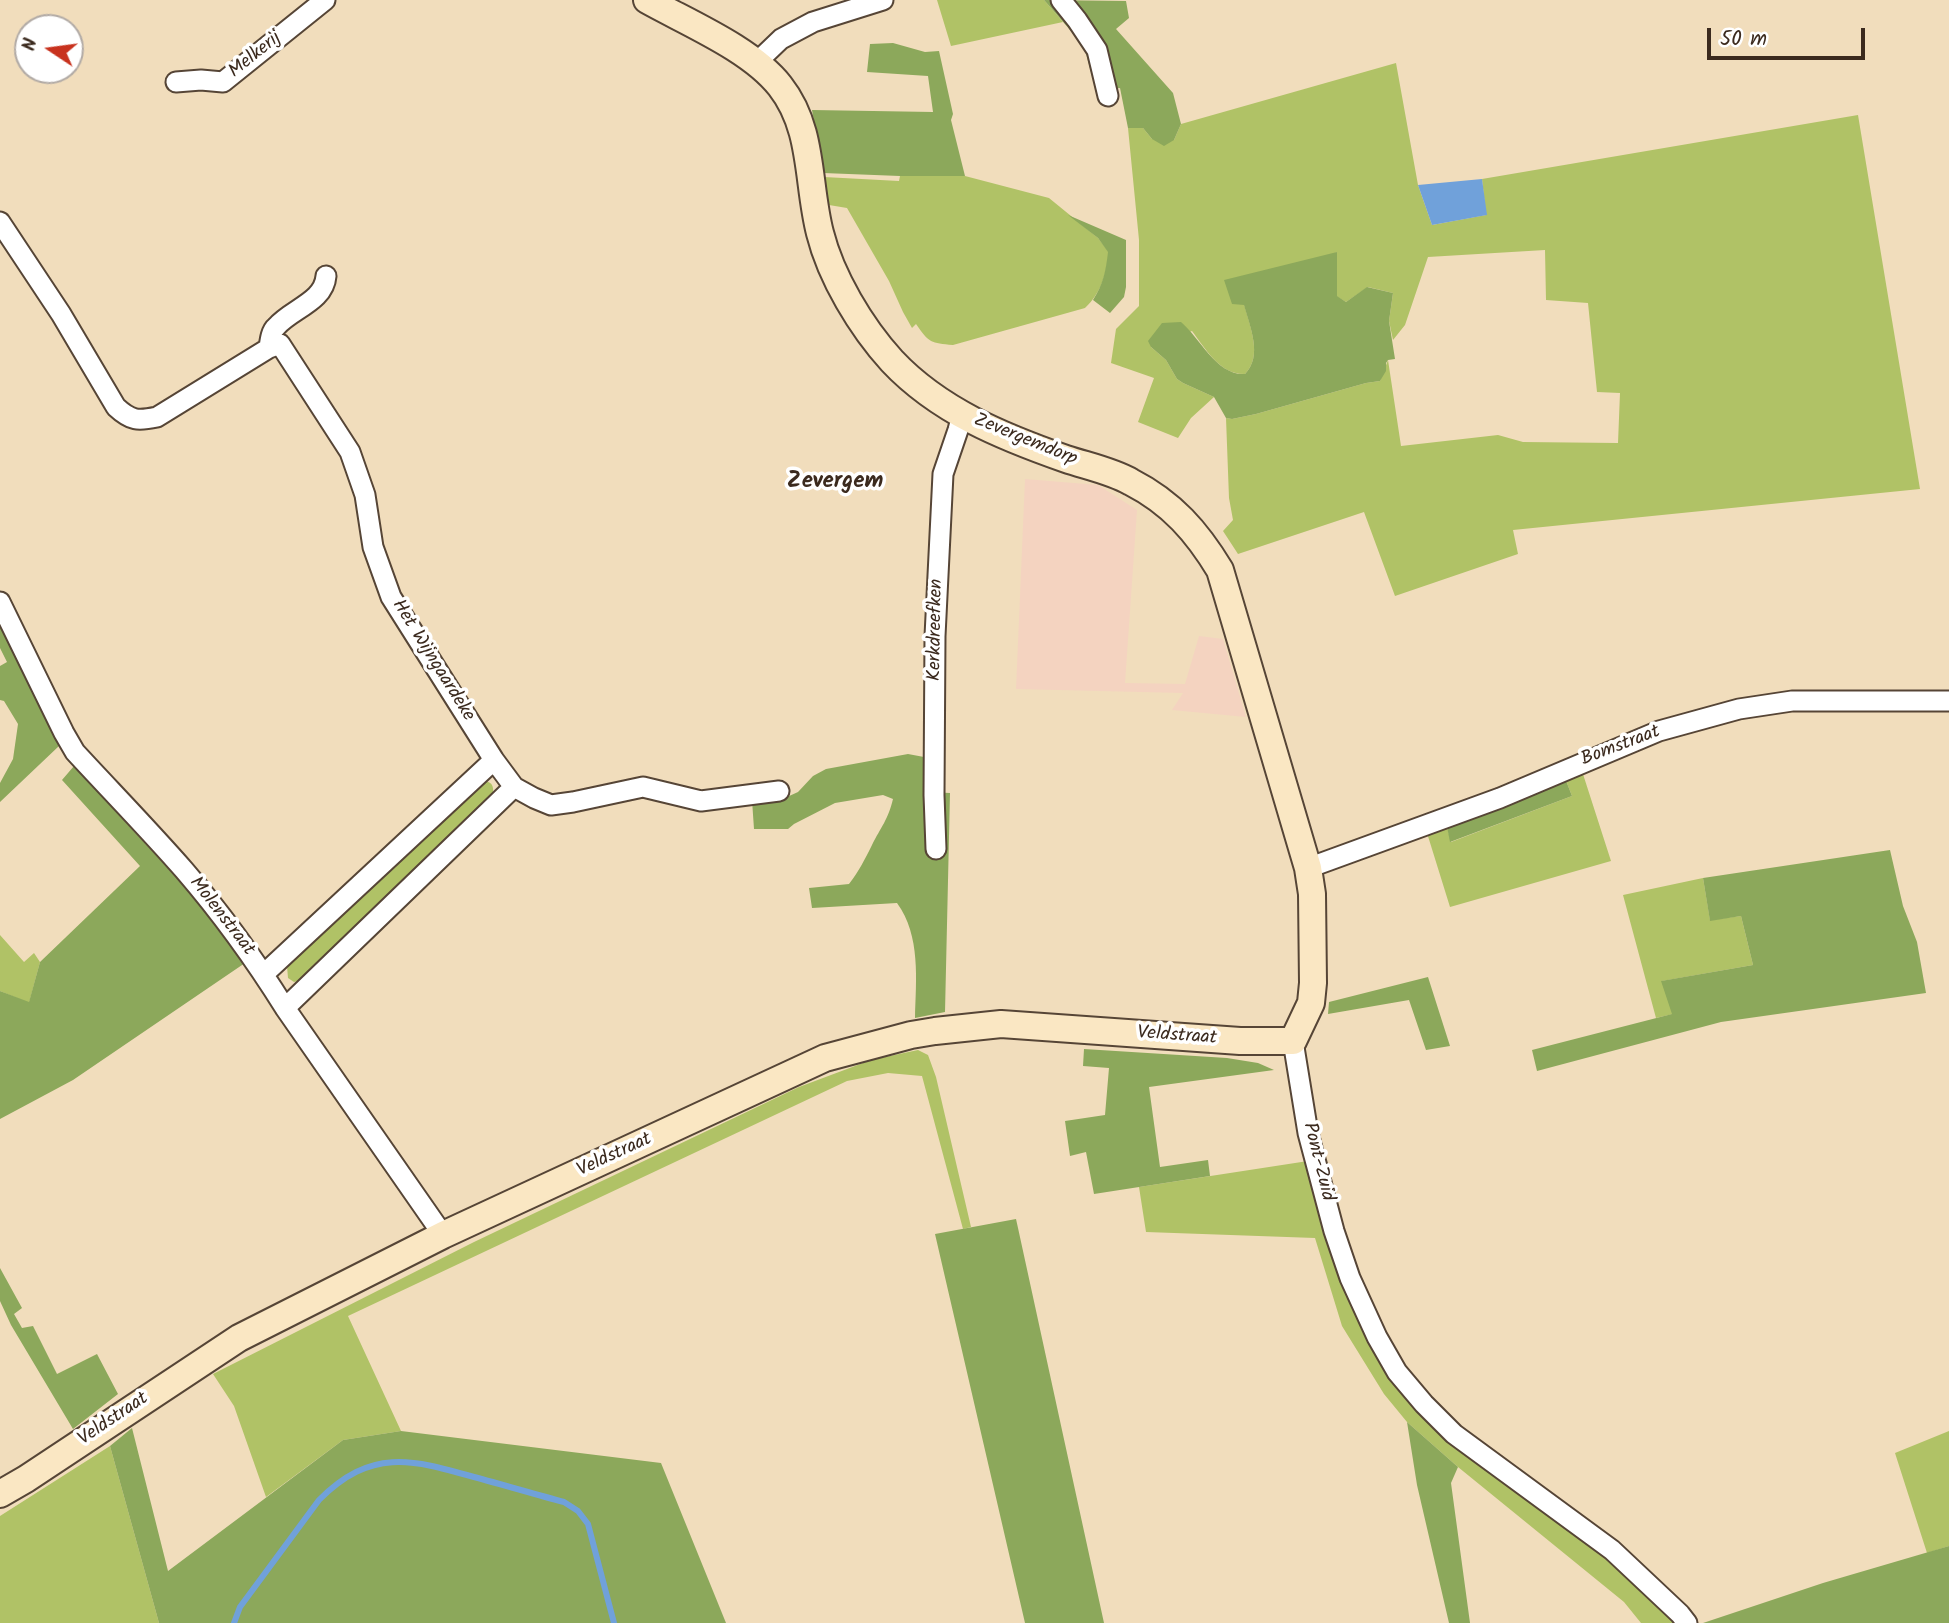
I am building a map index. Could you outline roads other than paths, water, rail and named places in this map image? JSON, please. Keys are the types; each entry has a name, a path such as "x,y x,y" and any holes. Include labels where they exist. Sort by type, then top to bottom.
{"street":[{"name":"Melkerij","path":"176,82 223,82 325,0"},
{"name":"Zevergemdorp","path":"647,0 747,55 779,84 803,129 825,252 865,328 893,362 924,389 962,415 1006,437 1131,481 1183,519 1202,541 1220,570 1308,868"},
{"path":"757,62 781,39 813,22 883,0"},
{"path":"1061,0 1097,50 1108,96"},
{"path":"0,222 61,314 117,407 128,418 143,420 157,417 269,348 274,328 319,295 325,285 326,276"},
{"name":"Het Wijngaardeke","path":"269,348 280,344 350,452 365,495 373,547 391,597 494,760 514,787 551,805 643,787 701,801 779,791"},
{"name":"Kerkdreefken","path":"936,849 935,636 943,474 962,415"},
{"name":"Molenstraat","path":"0,602 75,752 184,870 264,974 443,1236"},
{"name":"Bomstraat","path":"1308,868 1500,798 1660,731 1739,709 1791,701 1949,701"},
{"path":"264,974 494,760"},
{"path":"285,1008 514,787"},
{"path":"1293,1041 1311,1003 1313,908 1308,868"},
{"name":"Veldstraat","path":"0,1494 239,1338 443,1236 825,1058 911,1035 1001,1024 1240,1041 1293,1041"},
{"name":"Pont-Zuid","path":"1293,1041 1308,1133 1334,1231 1350,1278 1377,1338 1397,1372 1454,1434 1612,1550 1687,1623"}],"water":[{"path":"1482,179 1487,215 1432,225 1418,185"}],"waterway":[{"path":"234,1623 240,1607 319,1500 356,1472 392,1462 451,1471 564,1502 578,1511 588,1524 614,1623"}],"district":[{"name":"Zevergem","path":"835,483"}]}
